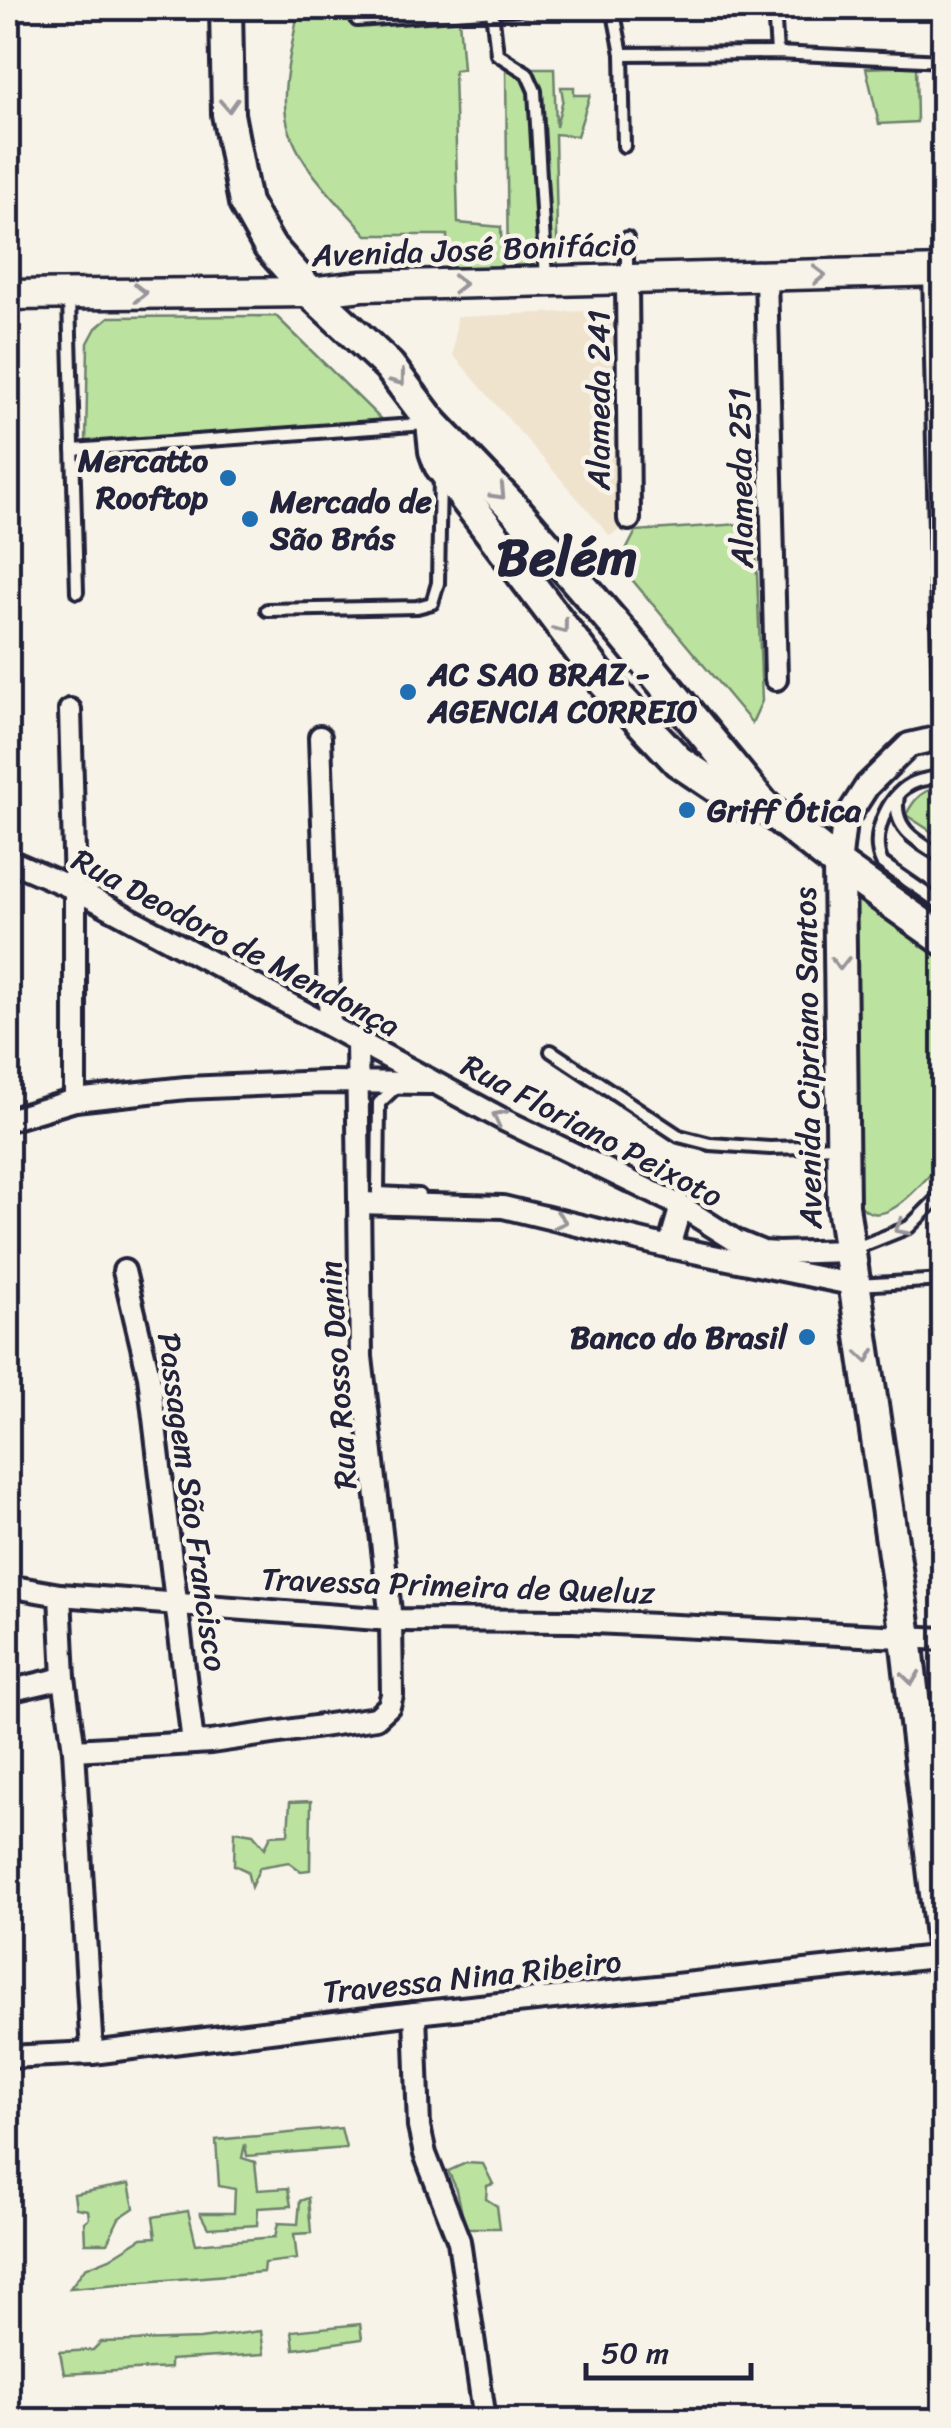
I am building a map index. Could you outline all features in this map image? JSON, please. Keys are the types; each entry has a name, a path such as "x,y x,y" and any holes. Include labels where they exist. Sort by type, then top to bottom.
{"main road":[{"path":"226,8 228,114 245,203 269,246 310,292 389,366 432,423 558,559 764,806 944,940"},
{"name":"Avenida José Bonifácio","path":"8,295 310,292 352,287 938,272"},
{"path":"432,423 434,451 440,465 604,682 678,761 744,804 764,806"},
{"name":"Avenida Cipriano Santos","path":"839,865 841,1146 848,1252 906,1637 943,1958"}],"street":[{"path":"938,272 944,706"},
{"name":"Alameda 251","path":"766,276 776,678"},
{"name":"Alameda 241","path":"627,280 629,519"},
{"path":"70,710 74,1100"},
{"path":"320,737 330,1025"},
{"path":"839,865 844,822 867,786 908,746 944,738"},
{"name":"Rua Deodoro de Mendonça","path":"8,860 74,889 434,1083"},
{"name":"Rua Rosso Danin","path":"193,1742 376,1718 389,1706 392,1694 391,1620 361,1357 358,1040"},
{"name":"Rua Floriano Peixoto","path":"8,1120 74,1100 186,1088 357,1081 434,1083 681,1206 736,1241 762,1252 848,1252"},
{"path":"359,1203 503,1208 856,1285"},
{"path":"669,1247 681,1206"},
{"name":"Passagem São Francisco","path":"124,1271 150,1376 193,1742"},
{"name":"Travessa Primeira de Queluz","path":"8,1586 60,1595 391,1620 573,1621 944,1639"},
{"path":"60,1595 64,1678 74,1750 92,2053"},
{"path":"8,1691 64,1678"},
{"path":"74,1750 193,1742"},
{"name":"Travessa Nina Ribeiro","path":"8,2058 92,2053 415,2013 943,1958"},
{"path":"415,2013 419,2127 425,2154 460,2241 484,2420"}],"lane":[{"path":"358,20 524,8"},
{"path":"613,8 622,54 624,146"},
{"path":"774,8 777,53"},
{"path":"492,10 497,54 527,72 535,91 546,282"},
{"path":"622,54 777,53 944,60"},
{"path":"627,238 627,280"},
{"path":"69,294 77,592"},
{"path":"73,450 432,423"},
{"path":"267,610 417,607 432,603 437,594 440,465"},
{"path":"944,776 912,783 898,795 879,828 878,854 882,863 944,906"},
{"path":"898,795 900,825 944,858"},
{"path":"551,1051 678,1136 710,1144 770,1148 841,1146"},
{"path":"400,1084 380,1103 378,1193 497,1199"},
{"path":"848,1252 909,1227 944,1192"},
{"path":"856,1285 944,1280"}],"shaded area":[{"path":"606,310 615,323 619,530 610,536 453,355 457,317"}],"green space":[{"path":"297,17 459,19 463,69 454,70 458,223 501,227 502,269 448,268 447,235 367,235 327,191 302,158 287,122 287,71"},
{"path":"916,66 917,122 879,124 866,68"},
{"path":"506,68 554,68 556,127 563,99 561,87 574,87 574,95 590,95 577,136 555,134 558,281 508,283"},
{"path":"276,316 396,434 86,442 88,343 96,328 109,317"},
{"path":"755,523 762,701 752,723 619,564 636,531"},
{"path":"944,786 943,839 906,815 920,795"},
{"path":"846,890 943,960 943,1160 902,1202 878,1214 867,1211 857,1200"},
{"path":"311,1801 310,1870 301,1871 289,1862 260,1867 251,1887 247,1871 234,1865 235,1831 253,1834 265,1848 271,1835 288,1834 290,1802"},
{"path":"341,2128 346,2148 247,2156 245,2144 242,2158 255,2162 258,2190 288,2188 291,2206 258,2208 257,2225 208,2228 200,2213 234,2213 235,2189 219,2186 216,2140"},
{"path":"466,2163 483,2164 493,2184 487,2186 486,2199 497,2206 500,2228 465,2228 457,2190 448,2171"},
{"path":"129,2184 134,2208 119,2218 107,2243 85,2243 88,2210 76,2208 74,2194"},
{"path":"308,2198 311,2233 294,2234 297,2259 264,2263 263,2272 70,2288 85,2268 142,2238 156,2237 153,2217 188,2211 196,2244 275,2237 278,2223 298,2224 300,2201"},
{"path":"360,2324 362,2339 294,2349 292,2331"},
{"path":"261,2331 264,2354 170,2360 170,2368 64,2374 60,2352 93,2350 101,2342 200,2339"}],"place":[{"name":"Mercatto Rooftop","path":"228,478"},
{"name":"Mercado de São Brás","path":"250,519"},
{"name":"AC SAO BRAZ - AGENCIA CORREIO","path":"408,692"},
{"name":"Griff Ótica","path":"687,810"},
{"name":"Banco do Brasil","path":"807,1337"}],"district":[{"name":"Belém","path":"567,558"}]}
